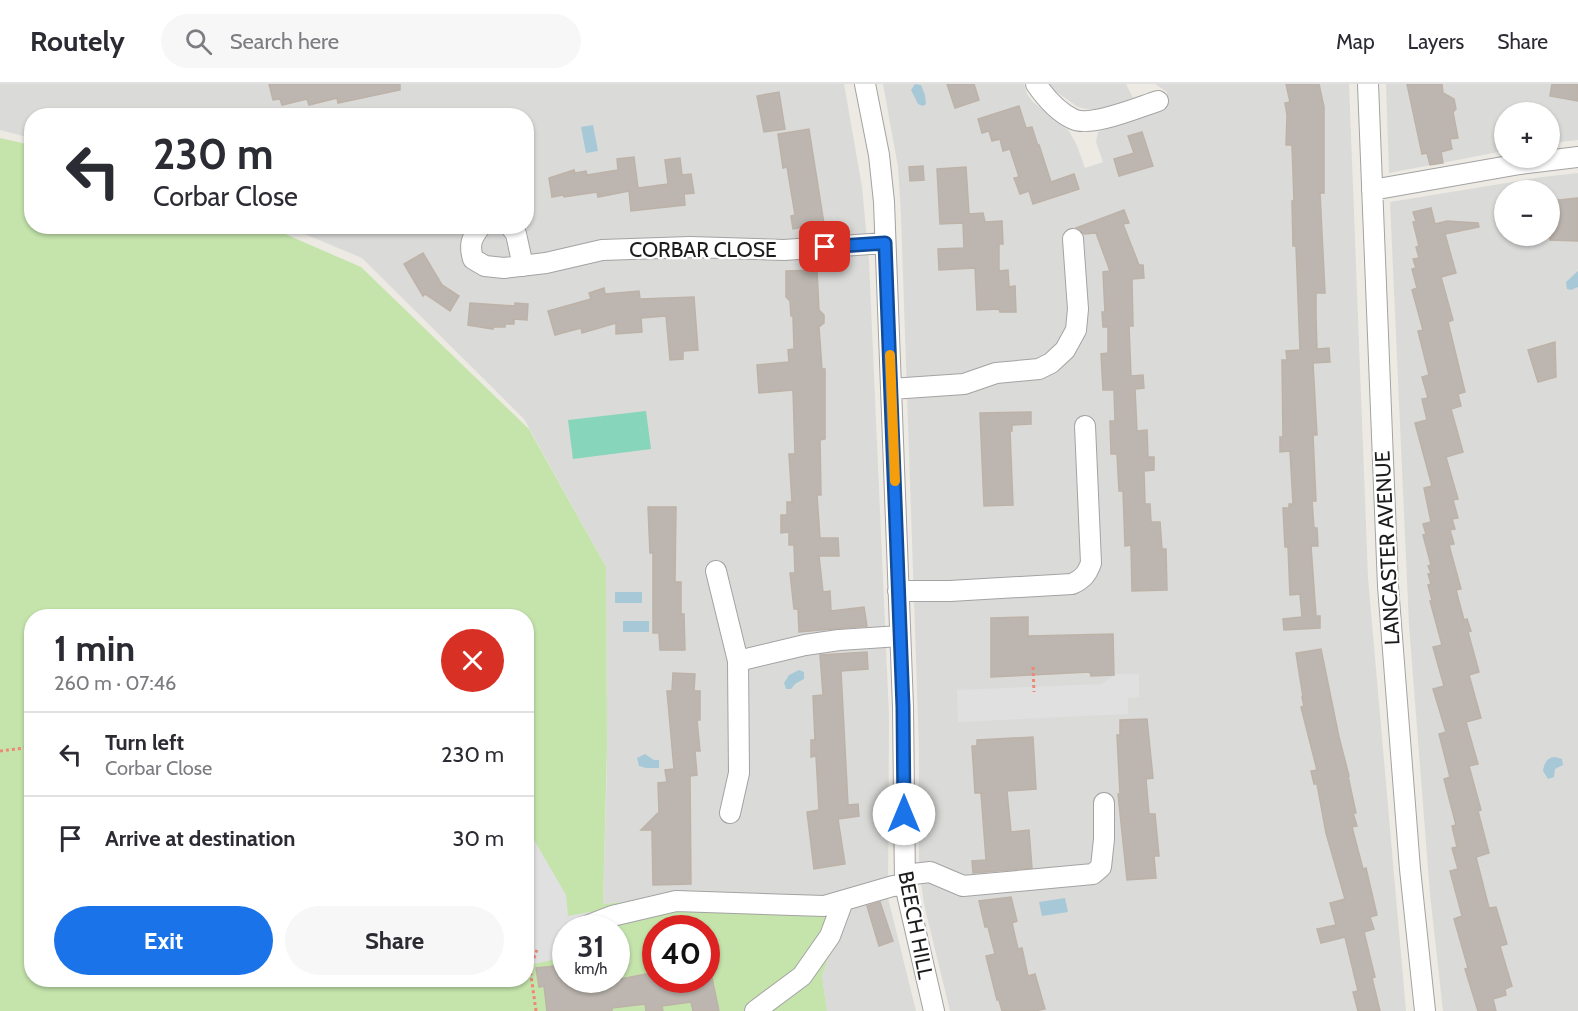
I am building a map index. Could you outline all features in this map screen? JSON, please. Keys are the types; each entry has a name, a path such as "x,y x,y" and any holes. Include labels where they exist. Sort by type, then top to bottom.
{"street":[{"name":"BEECH HILL","path":"865,84 879,155 885,243 904,739 905,880 934,1011"},
{"path":"1036,84 1045,97 1074,120 1098,120 1158,101"},
{"name":"LANCASTER AVENUE","path":"1368,84 1388,586 1410,869 1425,1011"},
{"path":"1372,190 1520,164 1578,157"},
{"name":"CORBAR CLOSE","path":"474,234 470,246 473,259 485,266 504,268 546,263 602,250 690,247 784,250 885,243"},
{"path":"516,234 523,266"},
{"path":"891,389 964,384 996,373 1039,369 1051,363 1065,350 1076,330 1078,309 1073,239"},
{"path":"898,591 950,591 1072,584 1081,580 1088,572 1091,563 1085,426"},
{"path":"716,571 738,661 739,773 730,813"},
{"path":"738,661 805,645 900,636"},
{"path":"616,915 676,901 824,906 893,886 930,872 963,886 1093,874 1101,867 1104,804"},
{"path":"754,1011 802,976 830,936 843,901"}],"path":[{"path":"1033,667 1034,692"},
{"path":"0,751 24,748"},
{"path":"534,958 537,950"},
{"path":"533,987 536,1011"}],"shaded area":[{"path":"0,84 844,84 862,187 869,261 889,716 888,898 916,1011 827,1011 822,976 850,892 828,896 692,895 603,904 607,762 606,567 524,419 362,258 305,234 534,234 534,108 24,108 24,136 0,130"},
{"path":"883,84 1024,84 1033,102 1068,130 1076,143 1085,168 1103,162 1096,142 1098,132 1163,111 1167,92 1155,84 1349,84 1368,578 1406,1011 950,1011 924,904 919,867 919,749 901,216 898,167"},
{"path":"1048,84 1126,84 1133,98 1102,109 1086,109 1078,107"},
{"path":"1386,84 1578,84 1578,140 1560,142 1560,102 1494,102 1494,153 1389,173"},
{"path":"1578,173 1578,1011 1443,1011 1430,894 1409,625 1390,202 1494,185 1494,246 1560,246 1560,180 1524,180"},
{"path":"1116,674 1139,674 1139,697 1128,698 1128,714 958,722 957,690 1101,684"},
{"path":"534,840 566,895 568,915 552,915 552,960 534,964"},
{"path":"590,912 606,915 574,915"}],"green space":[{"path":"0,138 24,143 24,234 285,234 361,267 529,429 606,567 607,747 603,904 692,895 828,896 851,891 822,976 827,1011 0,1011"},
{"path":"646,411 651,449 573,459 568,420"}],"water":[{"path":"915,84 921,85 925,95 926,104 923,106 918,104 911,90"},
{"path":"593,125 598,151 586,153 581,127"},
{"path":"1578,271 1578,287 1567,289 1566,282"},
{"path":"615,592 642,592 642,603 615,603"},
{"path":"623,621 649,621 649,632 623,632"},
{"path":"799,670 804,672 804,679 791,689 786,689 784,683 789,675"},
{"path":"645,754 654,760 659,760 659,768 639,766 637,758"},
{"path":"1555,757 1562,759 1563,765 1555,769 1554,777 1548,779 1543,771 1544,766 1548,760"},
{"path":"1065,898 1068,912 1042,916 1039,902"}],"building":[{"path":"269,84 400,84 400,90 338,103 337,98 309,105 307,99 282,105 280,99 273,100"},
{"path":"947,84 974,84 979,100 955,108"},
{"path":"1286,84 1319,84 1324,107 1324,193 1320,193 1325,293 1316,293 1316,316 1317,349 1329,348 1330,362 1313,363 1317,435 1313,435 1316,501 1312,501 1318,546 1311,546 1316,616 1320,616 1320,628 1284,630 1283,619 1302,617 1300,594 1290,595 1288,547 1285,547 1283,508 1289,508 1289,504 1293,504 1290,451 1280,452 1280,437 1283,437 1282,360 1287,360 1286,351 1300,350 1296,246 1293,246 1292,145 1286,145 1285,103 1290,102"},
{"path":"1407,84 1442,84 1443,93 1454,99 1456,109 1453,112 1458,138 1450,139 1452,149 1441,152 1443,163 1430,165 1427,153 1422,154"},
{"path":"1552,84 1578,84 1578,101 1550,96"},
{"path":"779,92 785,129 764,132 757,96"},
{"path":"1019,106 1026,128 1032,127 1051,182 1074,174 1079,189 1033,204 1029,191 1020,194 1014,178 1019,177 1010,149 1003,151 1000,139 992,141 989,131 982,133 978,119"},
{"path":"809,129 824,224 793,229 791,216 795,215 787,167 783,168 778,134"},
{"path":"1142,132 1153,166 1119,176 1114,159 1134,153 1128,136"},
{"path":"634,157 638,188 668,184 665,160 680,158 682,175 691,174 694,193 684,194 685,205 631,211 629,191 598,197 597,192 552,197 549,178 574,170 575,173 586,171 587,175 618,170 617,159"},
{"path":"923,166 924,180 910,181 909,167"},
{"path":"966,167 969,214 983,213 985,222 1002,221 1003,244 999,244 999,271 1008,270 1009,287 1015,286 1016,312 1000,312 999,309 977,310 975,268 939,270 938,249 964,248 963,223 940,224 937,169"},
{"path":"1578,198 1578,241 1560,240 1560,200"},
{"path":"1431,208 1435,224 1447,221 1478,223 1479,227 1445,234 1456,273 1441,277 1453,320 1448,322 1465,392 1458,394 1461,406 1451,409 1463,452 1446,457 1458,499 1453,500 1458,518 1452,519 1455,529 1450,530 1454,544 1449,545 1461,589 1456,590 1464,620 1467,619 1471,631 1468,632 1479,672 1469,675 1481,718 1466,722 1478,764 1469,766 1481,810 1478,811 1489,853 1476,857 1489,908 1496,907 1507,944 1500,946 1512,986 1505,989 1506,995 1493,999 1496,1011 1478,1011 1465,969 1468,968 1454,919 1462,916 1450,871 1458,869 1452,848 1457,847 1452,826 1456,825 1444,779 1450,777 1439,734 1446,732 1433,689 1444,686 1433,647 1442,645 1430,601 1432,600 1428,585 1431,584 1428,574 1431,573 1428,566 1431,565 1423,535 1426,534 1423,524 1431,522 1424,488 1432,486 1415,423 1427,420 1422,399 1428,398 1422,377 1429,375 1418,331 1423,330 1412,290 1417,288 1412,269 1416,268 1413,259 1419,258 1416,247 1419,246 1413,222 1416,221 1413,212"},
{"path":"1124,210 1129,223 1123,224 1139,265 1143,265 1144,278 1132,279 1133,326 1129,326 1131,376 1143,375 1144,388 1135,389 1137,431 1147,430 1148,457 1154,457 1154,470 1144,471 1145,504 1150,504 1151,522 1160,522 1162,549 1166,549 1167,590 1132,591 1131,545 1125,546 1123,491 1119,491 1117,454 1111,454 1110,421 1115,421 1114,390 1103,390 1101,354 1108,353 1108,327 1103,327 1102,312 1105,312 1103,272 1110,271 1096,233 1084,234 1076,228"},
{"path":"423,253 442,285 459,296 450,311 425,294 423,296 404,264"},
{"path":"817,270 819,310 824,315 824,323 819,327 822,369 825,369 825,439 820,440 821,495 817,495 820,538 838,538 839,556 819,556 823,592 830,591 831,611 864,607 867,626 799,632 798,609 794,609 790,573 795,573 794,545 789,545 789,532 781,533 781,515 787,515 787,502 792,502 789,454 795,454 793,390 759,393 757,365 789,362 788,350 794,349 793,316 791,316 790,301 786,297 786,271"},
{"path":"604,288 605,294 639,291 640,299 694,297 698,350 683,351 683,359 670,360 666,316 641,318 642,332 616,334 616,323 582,333 581,328 555,335 548,311 591,299 589,293"},
{"path":"470,303 515,306 515,303 528,304 527,320 514,319 514,324 505,324 505,327 493,327 493,329 468,325"},
{"path":"1555,342 1556,377 1538,382 1528,350"},
{"path":"1031,412 1031,424 1012,425 1012,431 1010,431 1013,505 984,506 980,413"},
{"path":"648,507 676,507 675,582 681,582 681,614 684,614 685,650 660,650 659,633 653,633 653,553 650,553"},
{"path":"1028,617 1028,636 1113,634 1114,675 1091,676 1090,672 991,677 991,618"},
{"path":"1321,649 1356,813 1353,813 1357,826 1352,827 1363,869 1366,868 1377,915 1370,917 1374,929 1364,932 1375,977 1372,978 1380,1011 1358,1011 1353,992 1358,991 1345,937 1321,943 1317,929 1336,925 1330,903 1345,899 1326,833 1317,784 1314,784 1311,771 1317,770 1301,707 1304,706 1296,653"},
{"path":"867,652 868,669 841,671 848,805 858,804 859,816 838,819 845,864 814,869 807,812 819,810 816,756 811,757 811,740 815,740 813,696 823,695 820,655"},
{"path":"673,673 695,674 694,691 700,691 700,720 697,720 700,751 695,751 697,775 690,776 691,884 653,885 652,830 641,830 659,812 658,783 667,782 665,770 674,769 667,691 672,691"},
{"path":"1147,719 1153,778 1146,779 1149,814 1155,814 1159,856 1154,856 1156,878 1127,880 1118,794 1120,794 1117,735 1120,735 1120,720"},
{"path":"1033,737 1036,789 1007,791 1011,832 1029,830 1032,868 973,873 972,861 986,860 981,793 975,793 972,746 977,746 977,740"},
{"path":"1011,897 1017,921 1012,923 1018,949 1022,948 1028,976 1035,974 1045,1009 1002,1011 999,1000 997,1000 986,956 995,954 979,901"},
{"path":"880,902 893,941 879,946 867,906"},
{"path":"552,966 552,993 630,993 630,977 642,975 642,993 715,993 719,1011 693,1011 691,1002 662,1006 663,1011 646,1011 645,1004 612,1008 612,1011 547,1011 544,986 539,987 536,968"}],"slow traffic":[{"path":"890,355 895,481"}],"route":[{"path":"825,247 885,243 903,707 904,814"}]}
